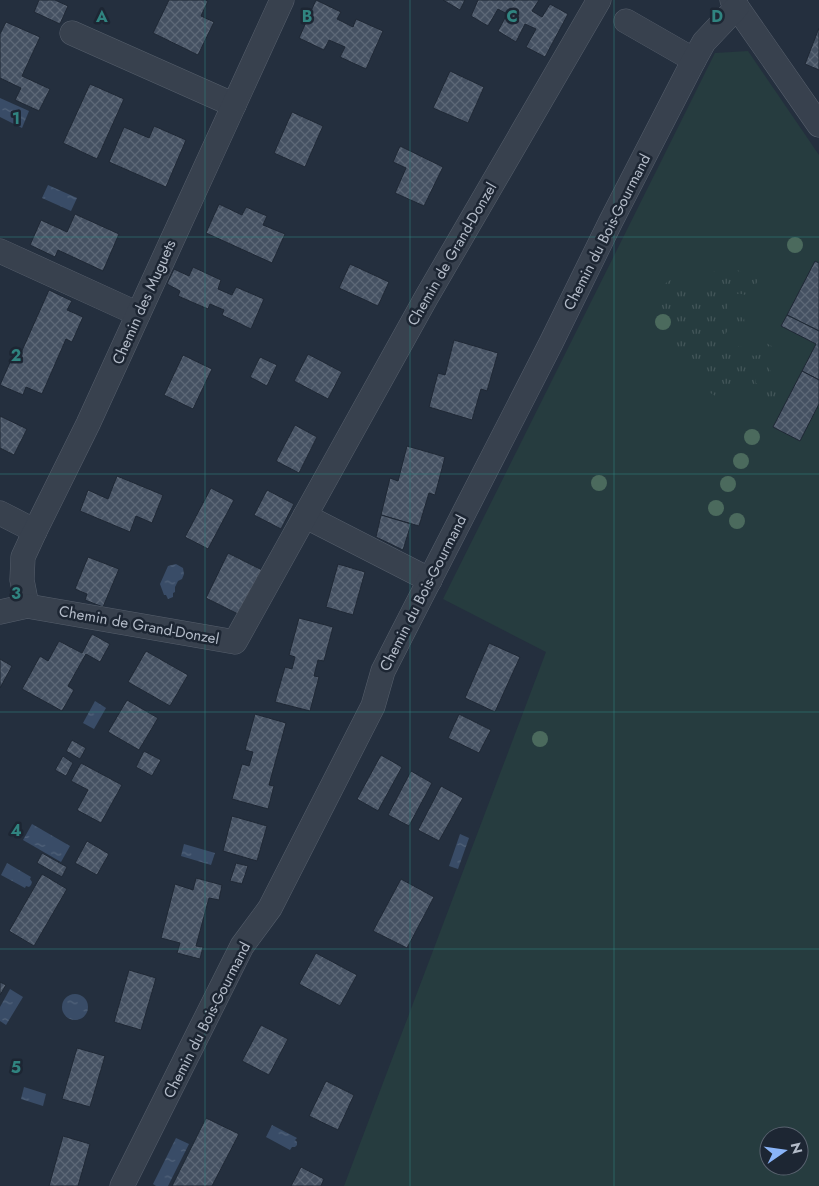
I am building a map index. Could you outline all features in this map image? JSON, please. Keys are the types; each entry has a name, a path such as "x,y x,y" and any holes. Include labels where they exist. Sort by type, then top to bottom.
{"street":[{"name":"Chemin des Muguets","path":"27,606 22,580 23,557 88,424 282,0"},
{"name":"Chemin de Grand-Donzel","path":"0,612 27,606 235,642 426,298 599,0"},
{"path":"734,4 819,125"},
{"name":"Chemin du Bois-Gourmand","path":"122,1186 242,946 275,899 373,706 383,671 694,60 704,42 734,4"},
{"path":"626,21 694,60"},
{"path":"72,33 234,105"},
{"path":"0,251 138,314"},
{"path":"307,512 430,580"},
{"path":"0,513 35,531"}],"green space":[{"path":"748,51 819,155 819,1186 344,1186 546,652 443,599 715,53"},
{"path":"731,267 758,280 750,297 735,294 727,301 730,311 744,318 745,324 729,330 725,335 725,339 730,345 742,347 753,356 756,356 763,350 766,343 781,351 773,362 766,365 771,374 765,377 759,371 755,378 756,383 762,387 772,384 780,387 773,402 762,397 752,388 747,387 723,398 712,394 706,388 704,370 699,363 677,358 671,350 671,339 679,326 676,319 660,306 659,295 664,285 668,281 679,278 689,284 693,290 698,291 701,289 702,279 708,273 716,271 726,274"}],"water":[{"path":"0,98 29,111 22,128 0,117"},
{"path":"48,185 77,198 71,211 42,198"},
{"path":"176,564 183,568 184,574 175,587 173,597 168,599 164,595 160,584 168,566"},
{"path":"95,701 106,708 94,729 83,723"},
{"path":"32,824 70,846 61,862 23,840"},
{"path":"460,834 469,838 458,869 449,866"},
{"path":"184,844 215,853 211,865 181,856"},
{"path":"7,863 31,877 32,882 29,887 26,886 25,888 1,875"},
{"path":"10,989 23,997 6,1025 0,1021 0,1007"},
{"path":"75,994 84,998 88,1007 84,1016 75,1020 66,1016 62,1007 66,998"},
{"path":"24,1087 46,1094 43,1106 21,1099"},
{"path":"272,1125 297,1138 295,1140 297,1145 290,1150 266,1137"},
{"path":"176,1138 189,1144 168,1186 156,1186 153,1184"}],"building":[{"path":"39,0 55,0 68,6 60,24 34,12"},
{"path":"169,0 208,1 201,16 214,22 198,55 153,33"},
{"path":"316,0 341,12 337,19 353,27 356,19 383,31 366,69 340,57 345,47 329,40 324,50 299,38"},
{"path":"443,0 465,0 460,10"},
{"path":"478,0 539,0 532,11 542,17 550,4 568,14 545,57 526,47 536,29 525,24 516,42 498,31 507,14 498,9 488,26 471,16"},
{"path":"6,22 40,37 22,76 50,89 39,111 15,100 21,88 0,78 0,34"},
{"path":"819,28 819,70 805,64"},
{"path":"450,71 484,87 468,123 433,108"},
{"path":"90,84 124,99 97,159 63,143"},
{"path":"292,112 323,126 305,167 274,153"},
{"path":"154,126 186,140 166,187 109,162 124,127 149,138"},
{"path":"400,146 443,167 424,206 395,193 406,168 393,162"},
{"path":"219,204 242,215 246,207 267,216 263,225 285,234 272,263 206,233"},
{"path":"75,214 119,234 103,271 58,250 55,257 30,245 41,220 67,232"},
{"path":"815,261 819,263 819,331 787,315"},
{"path":"350,264 389,282 378,306 339,288"},
{"path":"193,267 221,280 218,289 232,295 236,287 264,299 251,329 222,315 224,310 210,304 208,309 178,296 180,291 167,284 174,269 189,276"},
{"path":"49,290 72,301 67,310 83,317 72,342 66,339 42,394 26,387 23,395 0,385 15,351 20,355"},
{"path":"787,315 819,331 819,380 802,371 816,344 781,326"},
{"path":"454,340 498,353 487,391 481,389 472,420 429,407 438,373 445,375"},
{"path":"308,354 342,372 328,399 294,381"},
{"path":"183,355 212,369 193,409 164,395"},
{"path":"260,357 277,365 267,386 250,377"},
{"path":"802,371 819,380 819,404 800,441 773,427"},
{"path":"0,416 27,429 14,455 0,448"},
{"path":"295,425 317,437 299,473 276,461"},
{"path":"407,446 445,457 435,495 429,493 419,526 381,515 390,478 398,481"},
{"path":"117,476 163,495 152,523 136,516 130,532 80,511 88,490 108,499"},
{"path":"211,488 234,500 208,549 185,537"},
{"path":"267,490 294,504 281,529 254,515"},
{"path":"381,515 411,524 403,550 376,537"},
{"path":"228,553 262,570 240,615 206,598"},
{"path":"88,557 119,569 103,607 85,600 87,594 75,589"},
{"path":"338,564 365,572 353,615 326,607"},
{"path":"299,618 333,627 324,661 318,660 314,676 319,677 310,711 275,702 285,667 292,669 295,657 289,655"},
{"path":"92,634 110,644 100,662 86,654 68,686 74,690 62,711 22,689 40,656 48,661 59,641 82,653"},
{"path":"489,643 520,657 495,712 465,698"},
{"path":"146,651 188,675 170,706 128,682"},
{"path":"0,659 12,666 0,688"},
{"path":"127,700 158,718 139,750 108,732"},
{"path":"255,714 286,723 269,785 274,786 268,809 232,799 242,764 249,766 253,752 245,750"},
{"path":"459,714 491,730 479,753 448,738"},
{"path":"72,740 86,748 80,759 66,751"},
{"path":"144,751 161,760 152,776 136,767"},
{"path":"381,755 402,767 378,811 357,799"},
{"path":"63,756 73,763 66,776 55,770"},
{"path":"81,763 122,785 101,823 77,810 88,790 71,781"},
{"path":"411,771 432,783 409,826 388,815"},
{"path":"441,786 463,798 439,841 418,830"},
{"path":"232,816 267,826 257,861 223,851"},
{"path":"87,841 109,854 97,875 75,863"},
{"path":"42,853 67,867 62,877 37,863"},
{"path":"236,863 248,866 242,884 230,881"},
{"path":"42,874 67,889 34,946 9,931"},
{"path":"196,878 222,885 219,900 209,898 196,946 203,947 200,959 177,953 180,943 161,938 175,884 193,890"},
{"path":"401,879 434,897 407,948 373,931"},
{"path":"316,953 357,975 340,1006 299,984"},
{"path":"129,970 156,978 141,1030 114,1022"},
{"path":"0,982 6,985 0,995"},
{"path":"261,1025 288,1039 269,1075 242,1061"},
{"path":"77,1048 105,1056 90,1107 62,1099"},
{"path":"326,1081 354,1095 338,1130 309,1116"},
{"path":"206,1118 239,1134 212,1186 172,1186"},
{"path":"63,1136 90,1144 78,1186 49,1186"},
{"path":"301,1167 324,1179 321,1186 291,1186"}]}
